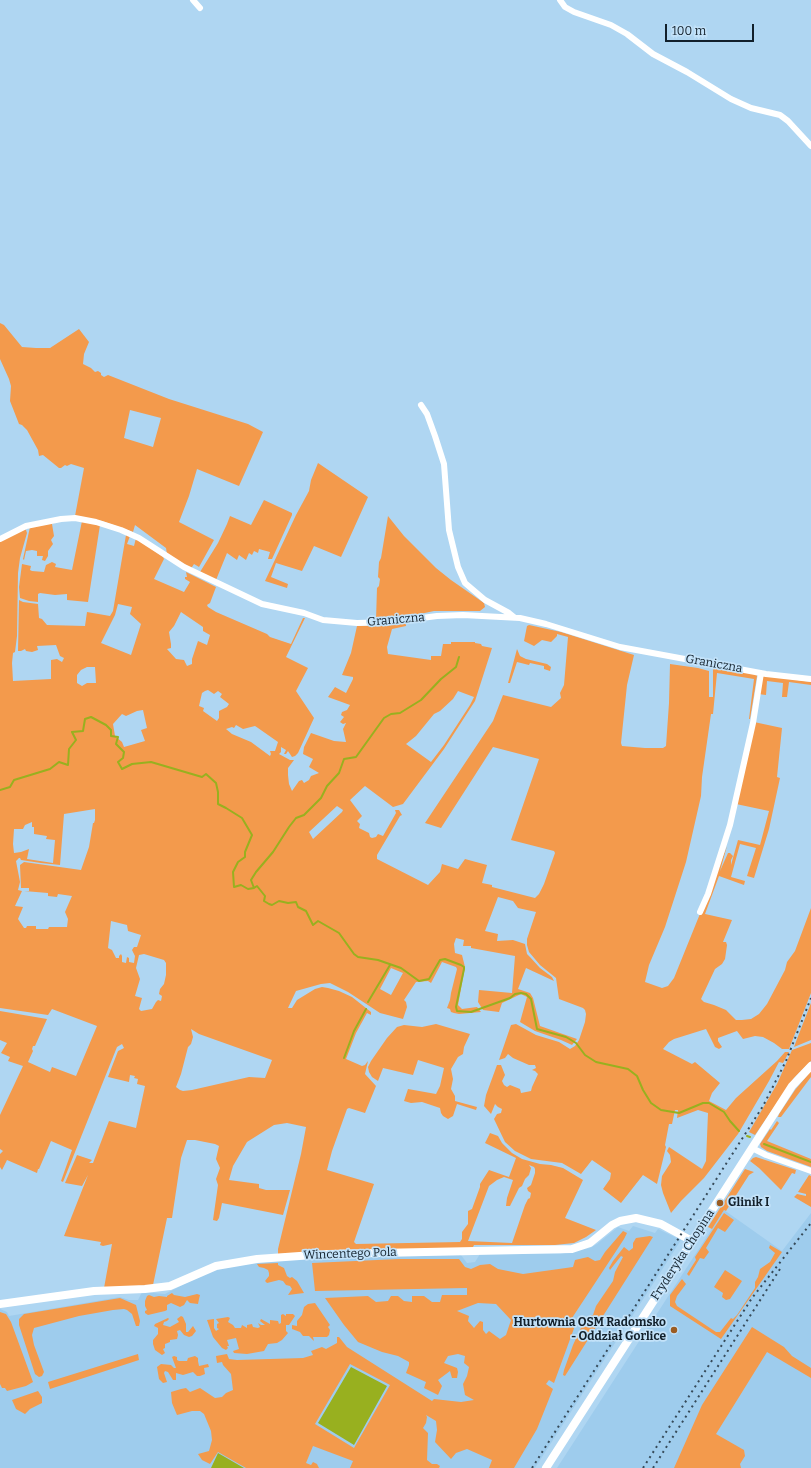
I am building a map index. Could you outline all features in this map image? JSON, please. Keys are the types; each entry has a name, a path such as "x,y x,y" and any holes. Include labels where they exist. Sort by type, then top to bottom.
{"street":[{"path":"193,0 200,8"},
{"path":"560,0 565,7 574,12 611,25 627,34 653,54 687,72 731,99 751,108 780,115 788,121 811,146"},
{"path":"421,405 435,436 444,464 449,530 458,567 465,583 485,600 514,617"},
{"name":"Graniczna","path":"0,539 26,526 60,519 75,518 96,522 121,530 139,538 184,567 262,604 304,613 324,620 391,622 437,616 463,615 514,617 546,624 620,647 761,672 811,679"},
{"path":"700,912 708,894 730,825 753,723 761,672"},
{"name":"Fryderyka Chopina","path":"546,1468 792,1086 811,1066"},
{"path":"752,1148 766,1155 811,1171"},
{"name":"Wincentego Pola","path":"0,1304 94,1291 145,1289 170,1286 216,1266 257,1259 328,1254 572,1250 590,1243 612,1225 620,1221 636,1218 661,1224 692,1241"}],"shaded area":[{"path":"0,323 4,325 22,347 50,348 79,329 89,342 84,354 83,364 95,372 98,371 104,377 108,375 169,399 248,424 263,432 239,486 197,469 179,522 214,540 199,567 194,564 190,570 167,554 166,548 135,525 133,532 102,521 75,516 84,468 71,464 59,468 43,455 39,456 38,450 27,430 19,424 10,401 11,386 9,379 0,359","holes":["130,410 161,418 153,447 124,438"]},
{"path":"318,463 368,497 341,557 314,546 302,571 276,563 271,577 288,584 287,588 265,581 309,491 311,480"},
{"path":"264,500 292,513 272,559 268,559 270,552 259,549 258,553 254,551 252,555 249,553 246,560 239,555 237,560 227,553 216,580 200,572 218,543 230,516 251,525"},
{"path":"388,516 404,536 436,568 484,603 485,607 480,611 434,611 392,620 376,620 377,588 379,586 380,579 378,577 379,562"},
{"path":"82,521 100,525 88,602 67,600 67,594 55,595 40,593 38,594 38,602 20,598 19,587 22,564 31,566 30,570 32,571 44,572 46,565 52,562 56,564 55,567 72,570"},
{"path":"55,523 52,524 54,536 51,540 53,544 48,551 48,556 45,561 42,560 43,556 37,556 37,551 32,550 26,551 24,560 30,527"},
{"path":"25,529 27,533 20,558 18,573 17,636 12,663 13,681 51,679 51,660 57,659 62,662 64,658 60,656 56,645 37,646 38,650 32,652 26,651 25,649 18,651 19,600 38,604 39,618 42,619 47,625 85,626 87,612 110,616 113,611 126,535 130,536 127,544 134,546 136,538 163,557 164,559 154,579 184,592 190,582 185,579 185,577 187,577 186,572 216,587 210,603 207,605 216,612 267,634 270,637 291,644 303,618 305,618 286,657 308,668 296,691 314,718 298,753 295,756 292,757 288,751 284,754 286,750 281,747 281,752 279,754 290,760 294,760 288,768 289,784 292,791 299,781 302,780 304,783 309,780 311,776 319,773 309,767 313,759 303,754 304,747 311,733 334,741 346,742 343,729 346,723 343,724 340,722 344,717 341,715 342,712 347,710 350,705 328,697 335,687 346,693 353,679 353,677 342,675 351,653 357,626 390,625 406,622 406,626 392,629 387,647 388,654 431,660 431,656 441,656 443,644 451,644 451,642 475,642 481,644 482,646 492,648 475,701 444,749 403,804 393,807 365,786 350,800 362,816 357,821 360,824 359,828 369,833 370,837 372,838 376,837 378,834 383,836 396,813 395,810 399,810 402,815 377,855 377,859 428,885 440,872 442,864 458,869 465,859 487,865 482,883 492,885 492,887 535,898 539,894 544,884 555,853 554,851 511,840 539,759 493,747 441,828 425,823 493,721 503,695 551,707 561,698 560,693 564,685 568,637 557,634 551,642 542,640 534,646 524,641 527,626 529,625 561,632 634,655 627,685 621,743 622,746 663,748 666,746 670,664 709,671 709,697 713,697 713,670 715,666 756,674 757,676 749,719 754,679 717,673 713,714 711,714 702,777 701,796 686,862 665,927 649,965 645,982 662,988 668,986 674,978 727,846 720,871 728,853 733,856 731,865 738,840 760,845 769,811 736,804 754,722 782,728 777,777 780,778 769,829 754,878 747,876 756,848 740,844 731,877 745,881 744,885 719,876 705,914 732,920 723,942 726,942 727,945 725,959 722,964 715,969 701,999 704,1002 726,1010 736,1020 751,1019 759,1014 767,1004 785,970 787,962 795,951 811,908 811,993 789,1049 782,1049 763,1037 755,1036 743,1039 737,1031 718,1038 718,1041 722,1047 719,1049 715,1047 706,1029 674,1039 663,1049 692,1064 695,1062 720,1083 712,1093 709,1101 726,1110 736,1098 785,1052 789,1052 783,1063 779,1062 738,1134 704,1178 671,1213 661,1185 662,1176 671,1162 670,1155 667,1151 669,1147 702,1169 706,1161 708,1113 698,1110 677,1118 678,1110 675,1110 672,1124 669,1124 665,1145 666,1147 657,1184 643,1175 621,1203 603,1189 610,1179 611,1173 592,1160 581,1174 562,1163 531,1159 515,1151 505,1142 494,1119 497,1114 501,1113 502,1109 495,1104 491,1114 484,1106 486,1095 497,1065 501,1065 505,1075 502,1081 504,1085 507,1087 510,1085 520,1089 521,1093 531,1091 538,1074 532,1070 536,1068 535,1065 529,1065 513,1058 508,1054 505,1058 499,1060 511,1025 516,1024 536,1035 559,1042 570,1049 575,1046 579,1040 586,1014 583,1008 559,999 556,978 540,965 529,952 527,939 536,912 518,908 513,901 498,897 485,931 498,934 497,941 513,940 525,944 527,954 540,968 552,977 554,981 526,968 518,989 530,993 533,998 540,1026 577,1039 572,1045 535,1031 520,1022 527,997 521,994 502,1003 499,1012 483,1010 478,1002 479,990 512,993 515,956 471,948 471,946 463,946 464,940 456,938 454,944 455,953 462,955 465,967 458,1005 462,1009 477,1007 481,1012 459,1014 451,1012 450,1009 447,1008 457,969 456,967 442,962 431,983 428,981 416,982 404,1000 407,1007 403,1019 380,1013 348,992 330,983 296,991 288,1008 292,1008 297,1000 315,989 322,987 339,991 352,997 371,1012 371,1015 367,1013 356,1033 346,1059 362,1066 368,1061 365,1074 376,1086 365,1113 349,1108 347,1109 327,1170 374,1184 354,1242 356,1244 460,1242 462,1239 462,1232 468,1224 468,1211 472,1209 480,1184 489,1170 509,1177 516,1158 485,1143 490,1133 498,1136 502,1143 512,1153 522,1159 563,1168 583,1180 565,1218 596,1230 574,1243 555,1245 474,1245 472,1249 278,1254 306,1127 287,1123 274,1125 247,1142 233,1166 229,1180 259,1184 259,1188 266,1190 290,1190 283,1215 222,1203 219,1218 217,1221 213,1220 218,1185 216,1179 220,1168 216,1159 219,1146 195,1140 187,1140 181,1158 172,1218 167,1218 153,1285 104,1288 112,1244 103,1246 100,1245 101,1242 64,1236 88,1175 82,1186 65,1183 77,1155 92,1160 89,1163 93,1163 109,1121 136,1128 145,1086 137,1084 138,1079 134,1078 135,1076 130,1075 129,1082 108,1077 118,1051 124,1048 122,1044 117,1047 63,1182 61,1181 72,1150 51,1141 37,1173 7,1160 2,1170 0,1167 0,1154 3,1151 0,1149 0,1115 23,1066 8,1061 10,1057 1,1053 7,1043 0,1040 0,1011 47,1019 35,1046 33,1046 33,1051 28,1062 50,1072 52,1067 76,1076 97,1026 52,1009 48,1015 0,1008 0,540","holes":["118,604 132,607 130,614 141,624 131,655 101,643 115,615","181,612 203,627 203,631 210,635 207,645 198,641 192,659 192,664 187,666 184,660 176,659 167,649 171,648 169,632 174,626","87,667 95,667 96,683 87,683 82,686 77,683 77,675 81,670","208,690 214,694 218,691 222,694 220,697 229,704 227,707 219,711 219,718 217,721 203,711 204,708 199,706 202,693","458,691 474,697 444,745 431,762 406,744 416,736 434,714 440,711 453,699","143,710 147,728 141,730 145,741 124,747 122,742 115,736 113,724 122,714 126,716","236,725 243,729 255,726 278,742 275,751 270,751 270,756 251,742 232,734 226,729 232,727 234,728","337,806 343,810 313,839 309,832","95,809 95,820 93,823 89,847 81,870 24,862 20,865 21,888 29,888 29,891 24,891 48,893 48,896 57,897 58,894 72,896 65,912 68,919 67,927 36,929 36,926 27,926 24,928 18,919 23,907 15,906 22,891 18,890 20,882 16,861 20,858 21,860 60,865 64,814","32,822 34,834 47,836 46,839 55,840 53,863 27,859 29,849 14,853 14,829 23,829 25,825","111,921 127,925 128,931 141,935 137,947 134,947 132,950 135,956 134,963 129,962 129,958 127,957 126,963 122,962 121,954 119,958 116,958 112,950 108,948","144,954 164,960 166,963 166,975 164,984 160,989 159,994 162,996 161,1001 158,1000 152,1009 141,1011 139,1009 142,998 135,996 140,979 136,968 139,955","391,968 403,973 391,995 380,989","191,1029 199,1034 272,1060 265,1078 249,1077 183,1091 176,1087 188,1047 191,1044 193,1037","529,1165 534,1167 535,1173 531,1185 527,1188 531,1193 530,1198 525,1205 512,1243 468,1241 489,1186 504,1177 513,1180 506,1206 510,1206 525,1179 529,1175 531,1168"]},
{"path":"517,649 520,656 526,659 547,664 551,667 550,671 544,669 544,666 530,663 529,665 517,662 510,683 508,683"},
{"path":"763,675 811,682 811,685 789,682 787,697 782,697 783,683 767,681 766,695 758,694"},
{"path":"811,1003 811,1040 794,1047 797,1039"},
{"path":"436,1024 470,1034 464,1047 463,1054 458,1057 451,1069 453,1079 451,1089 455,1096 455,1101 477,1107 476,1110 457,1104 453,1116 448,1119 443,1116 440,1108 422,1102 411,1103 404,1101 408,1089 436,1094 440,1086 444,1068 418,1060 413,1075 383,1068 378,1081 372,1077 368,1067 387,1038 397,1027 404,1025 422,1027"},
{"path":"811,1043 811,1061 794,1078 755,1135 749,1132 777,1084 792,1050"},
{"path":"811,1071 811,1077 781,1117 778,1117 795,1090"},
{"path":"777,1121 779,1123 767,1141 811,1159 811,1167 767,1151 761,1147 760,1144"},
{"path":"756,1157 796,1170 795,1174 792,1173 781,1190 750,1161"},
{"path":"745,1169 754,1172 749,1175 726,1211 724,1210 712,1229 708,1227"},
{"path":"809,1175 811,1176 811,1207 794,1197 797,1194 806,1196 806,1194 798,1192"},
{"path":"724,1210 782,1251 811,1213 811,1468 557,1468"},
{"path":"724,1213 734,1220 725,1232 718,1228 706,1248 709,1252 704,1259 700,1258 689,1276 687,1274 696,1260 695,1257"},
{"path":"633,1226 655,1233 658,1229 681,1240 535,1468 0,1468 0,1309 7,1312 9,1316 120,1297 129,1300 138,1300 142,1292 165,1294 198,1277 222,1267 258,1262 302,1259 461,1255 467,1263 475,1262 480,1254 560,1254 590,1248 618,1227 629,1231"},
{"path":"623,1231 627,1233 572,1318 576,1323 554,1383 549,1380 546,1384 553,1389 537,1429 514,1468 489,1468 492,1460 467,1449 456,1453 451,1459 435,1442 437,1430 436,1421 426,1415 426,1423 423,1428 428,1433 427,1460 432,1464 437,1464 440,1466 439,1468 350,1468 353,1461 313,1446 306,1463 311,1465 313,1462 317,1464 319,1468 246,1468 218,1452 210,1464 202,1460 198,1454 209,1451 212,1440 211,1431 204,1414 200,1411 192,1411 177,1415 172,1403 171,1392 181,1389 186,1388 190,1392 200,1388 215,1398 222,1397 226,1393 233,1390 231,1374 222,1362 217,1363 216,1356 227,1354 229,1359 237,1360 303,1358 313,1355 311,1351 322,1347 326,1349 337,1343 337,1337 339,1337 347,1347 432,1401 434,1399 461,1402 474,1400 465,1395 463,1384 469,1367 464,1363 465,1356 458,1354 448,1356 444,1363 457,1368 457,1378 452,1378 450,1371 438,1380 442,1386 438,1395 424,1388 426,1382 406,1373 409,1362 398,1356 382,1352 358,1342 325,1298 368,1296 376,1302 388,1301 391,1296 398,1296 404,1301 412,1302 412,1296 424,1296 432,1302 440,1302 442,1295 467,1295 467,1288 315,1291 312,1263 399,1259 459,1259 465,1267 471,1269 480,1265 490,1264 498,1269 523,1274 573,1267 575,1260 588,1257 595,1261 600,1260","holes":["478,1303 496,1304 511,1320 506,1335 500,1339 489,1331 486,1334 483,1330 483,1322 480,1321 474,1328 468,1321 469,1316 457,1311","350,1364 390,1385 354,1448 315,1424"]},
{"path":"653,1237 565,1376 563,1375 573,1345 586,1317 593,1315 596,1306 613,1281 615,1272 623,1257 621,1256 610,1270 609,1268 613,1261 624,1247 629,1251 633,1248 633,1243 636,1238"},
{"path":"770,1245 782,1252 721,1339 670,1306 670,1295 682,1279 686,1284 677,1296 675,1302 677,1306 716,1332 720,1332 731,1318 733,1319 737,1315 755,1288 755,1282 760,1269 770,1262 775,1253 769,1248"},
{"path":"278,1263 278,1265 284,1268 287,1276 290,1278 292,1277 297,1281 304,1293 288,1295 292,1289 283,1281 279,1280 267,1283 265,1281 269,1276 268,1270 259,1267 257,1264"},
{"path":"725,1270 742,1281 730,1299 726,1300 722,1297 723,1293 714,1287"},
{"path":"172,1293 174,1295 185,1297 197,1294 200,1295 198,1304 190,1303 187,1300 184,1305 180,1307 171,1303 167,1305 167,1310 165,1311 148,1315 145,1313 147,1310 145,1301 147,1296 167,1297"},
{"path":"120,1298 136,1305 140,1321 139,1326 136,1326 132,1314 124,1309 79,1316 34,1328 32,1335 34,1345 44,1372 42,1376 39,1377 35,1374 19,1325 19,1319 24,1314"},
{"path":"315,1303 330,1325 328,1327 330,1330 327,1337 313,1337 314,1341 309,1336 303,1336 300,1332 292,1329 292,1325 297,1326 297,1321 302,1315 304,1307 308,1304"},
{"path":"0,1312 6,1314 11,1322 33,1382 26,1386 7,1391 5,1388 2,1388 0,1384"},
{"path":"283,1314 286,1316 286,1314 293,1314 295,1316 289,1325 286,1325 286,1331 288,1333 282,1340 277,1343 268,1344 264,1351 247,1354 234,1353 233,1351 239,1349 236,1338 227,1340 229,1346 227,1346 228,1348 226,1350 222,1348 213,1337 207,1320 214,1319 214,1328 216,1331 219,1329 217,1328 217,1324 219,1323 216,1319 228,1317 230,1318 228,1322 235,1328 241,1328 242,1325 247,1328 247,1325 252,1324 253,1327 258,1328 260,1327 258,1323 265,1325 260,1321 261,1319 270,1324 270,1320 278,1321 279,1324 281,1323 281,1315"},
{"path":"181,1316 186,1324 186,1332 188,1332 193,1326 196,1331 189,1337 184,1335 180,1330 177,1331 177,1339 170,1340 170,1342 165,1344 165,1348 163,1349 165,1353 162,1355 155,1350 153,1344 153,1340 158,1334 158,1328 154,1326 155,1324 168,1318 169,1319 164,1322 163,1325 170,1327 179,1322 177,1319"},
{"path":"752,1327 784,1347 792,1356 811,1368 811,1378 767,1352 716,1434 744,1450 745,1456 740,1464 741,1468 674,1468 702,1405"},
{"path":"138,1354 139,1360 50,1389 48,1382"},
{"path":"195,1356 198,1358 199,1366 208,1364 209,1367 204,1368 205,1374 200,1376 197,1376 193,1372 183,1375 176,1373 176,1380 173,1380 168,1372 165,1371 164,1373 167,1382 163,1383 159,1379 157,1367 161,1364 171,1365 176,1368 172,1357 177,1357 177,1360 179,1361 187,1361 188,1358"},
{"path":"351,1367 387,1386 354,1445 318,1423"},
{"path":"38,1391 42,1397 42,1403 30,1409 25,1414 16,1409 12,1400"},
{"path":"218,1453 244,1468 211,1468"}],"waterway":[{"path":"254,888 251,880 256,872 273,852 296,818 304,815 321,798 327,786 339,773 344,759 356,757 384,718 391,714 400,713 421,700 441,679 456,667 459,657"},
{"path":"0,790 10,787 14,780 50,769 59,762 68,765 69,749 76,740 72,732 83,731 85,719 91,717 106,725 111,730 111,736 118,737 116,744 124,752 123,758 118,762 122,769 132,764 151,762 202,777 206,774 216,783 218,804 242,818 252,835 245,852 245,857 238,862 233,872 234,887 241,885 248,889 257,886 265,896 264,901 272,905 279,901 288,903 296,902 298,907 306,911 313,925 318,921 339,933 354,954 358,957 378,960 401,968 419,981 429,979 440,960 445,959 461,965 464,969 456,1007 457,1011 471,1012 510,998 515,994 526,994 531,999 537,1029 566,1037 576,1043 585,1055 596,1062 628,1069 637,1076 651,1103 661,1110 679,1113 703,1103 709,1103 724,1112 739,1131"},
{"path":"368,1002 390,965"},
{"path":"344,1058 354,1031 366,1009"},
{"path":"764,1144 811,1162"}],"railway":[{"path":"532,1468 763,1106 786,1061 811,998"},
{"path":"643,1468 752,1298 811,1223"},
{"path":"653,1468 780,1269"}],"place":[{"name":"Glinik I","path":"720,1203"},
{"name":"Hurtownia OSM Radomsko - Oddział Gorlice","path":"674,1330"}]}
